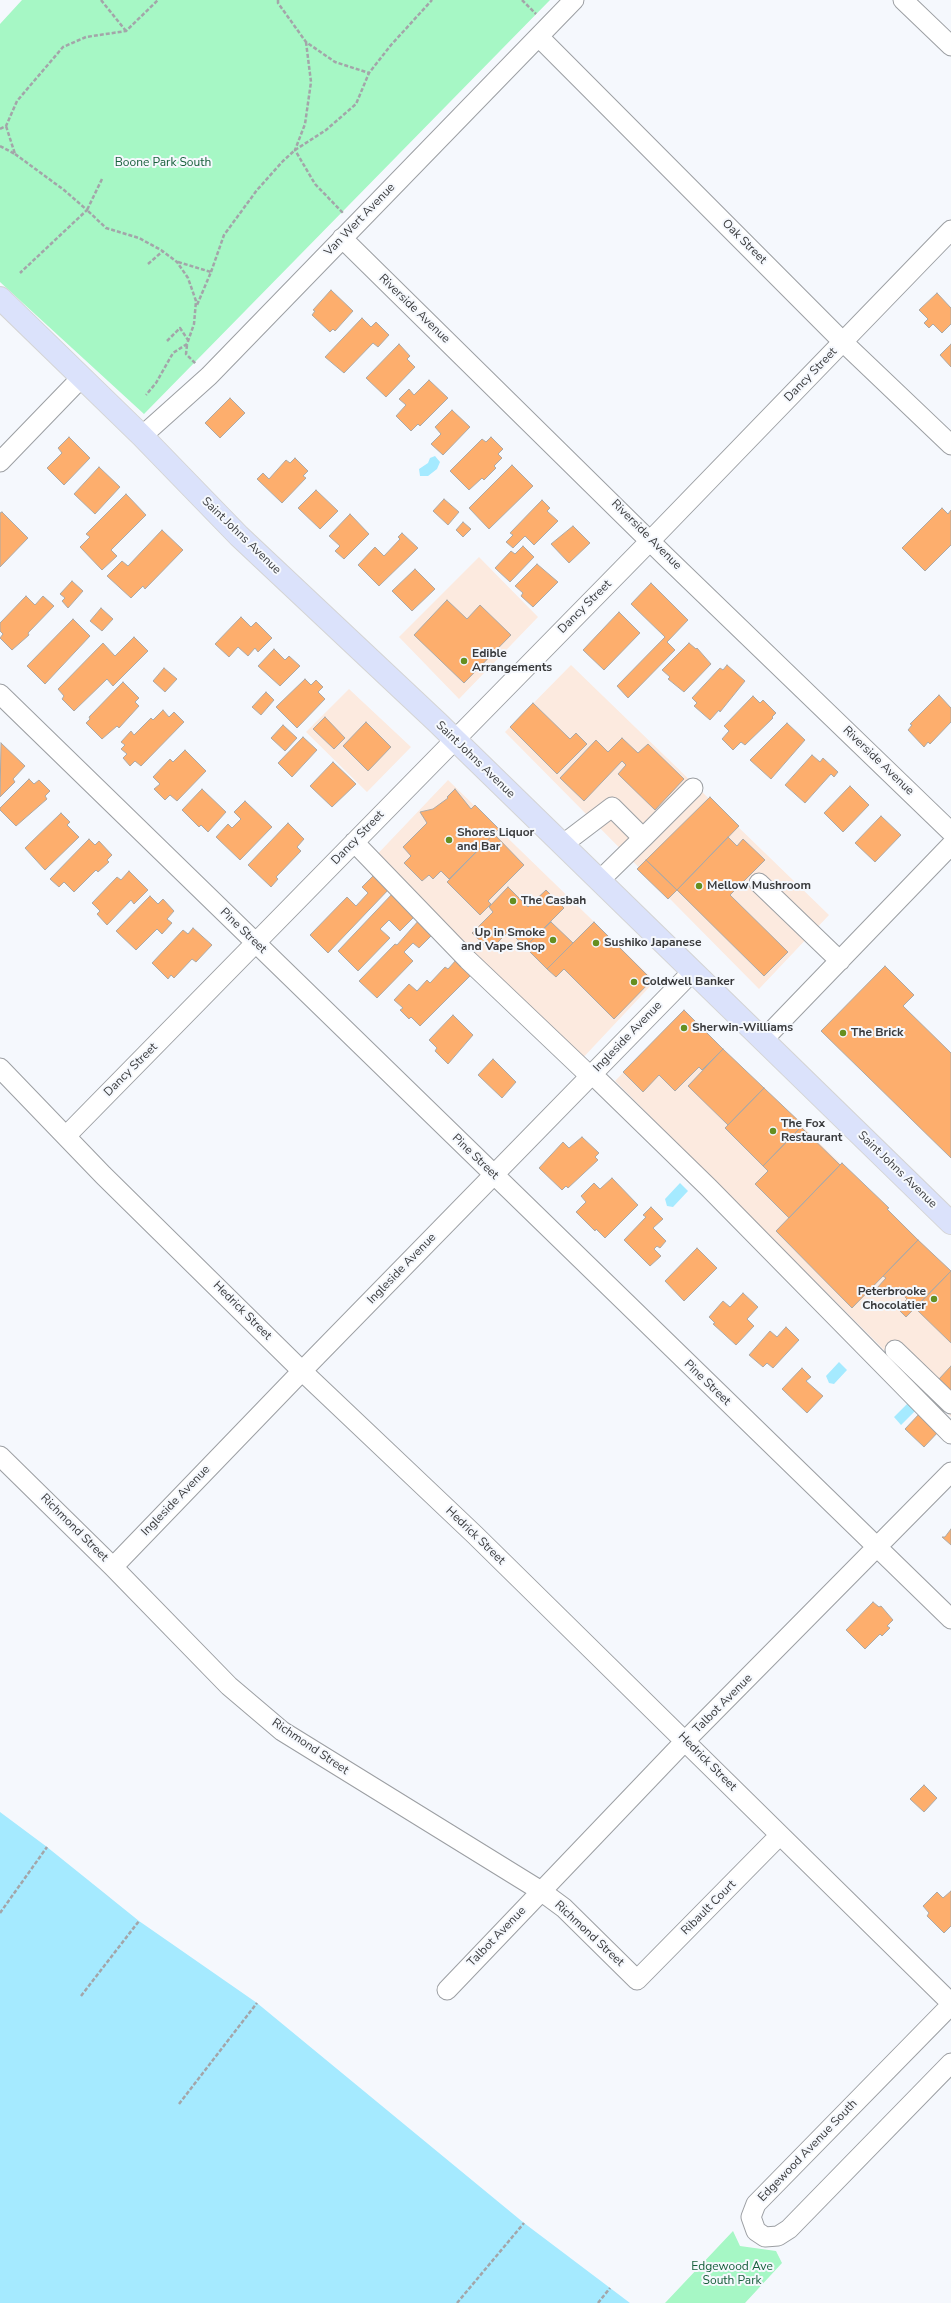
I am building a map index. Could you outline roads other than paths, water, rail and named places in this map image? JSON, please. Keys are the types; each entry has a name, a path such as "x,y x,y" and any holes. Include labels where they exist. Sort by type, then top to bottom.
{"main road":[{"name":"Saint Johns Avenue","path":"0,298 142,436 239,536 562,845 951,1223"}],"street":[{"name":"Van Wert Avenue","path":"142,436 209,376 574,0"},
{"path":"903,0 951,46"},
{"name":"Oak Street","path":"539,37 843,342 951,445"},
{"name":"Dancy Street","path":"66,1136 650,541 951,230"},
{"name":"Riverside Avenue","path":"342,238 650,541 951,832"},
{"path":"0,462 81,378"},
{"name":"Pine Street","path":"0,694 951,1619"},
{"path":"599,882 693,788"},
{"path":"562,845 612,807 643,838"},
{"path":"354,842 468,960 709,1188 951,1434"},
{"path":"763,1040 951,845"},
{"path":"759,882 840,961"},
{"name":"Ingleside Avenue","path":"113,1567 302,1370 692,972"},
{"name":"Hedrick Street","path":"0,1068 66,1136 302,1370 481,1540 951,2004"},
{"path":"895,1350 951,1404"},
{"name":"Richmond Street","path":"0,1456 113,1567 229,1686 282,1731 541,1891 564,1908 637,1980"},
{"name":"Talbot Avenue","path":"447,1990 685,1741 951,1472"},
{"name":"Ribault Court","path":"637,1980 780,1835"},
{"name":"Edgewood Avenue South","path":"951,2004 756,2204 751,2217 756,2231 765,2237 778,2236 789,2229 951,2063"}],"water":[{"path":"435,456 440,462 437,469 428,476 420,476 419,469 428,463 430,458"},
{"path":"680,1183 688,1191 673,1207 667,1206 665,1199"},
{"path":"839,1362 847,1370 834,1384 829,1383 826,1376"},
{"path":"908,1403 915,1411 901,1425 894,1417"},
{"path":"0,1812 47,1847 139,1921 257,2003 524,2223 630,2303 0,2303"}],"place":[{"name":"Edible Arrangements","path":"464,661"},
{"name":"Shores Liquor and Bar","path":"449,840"},
{"name":"Mellow Mushroom","path":"699,886"},
{"name":"The Casbah","path":"513,901"},
{"name":"Up in Smoke and Vape Shop","path":"553,940"},
{"name":"Sushiko Japanese","path":"596,943"},
{"name":"Coldwell Banker","path":"634,982"},
{"name":"Sherwin-Williams","path":"684,1028"},
{"name":"The Brick","path":"843,1033"},
{"name":"The Fox Restaurant","path":"773,1131"},
{"name":"Peterbrooke Chocolatier","path":"934,1299"}],"park label":[{"name":"Boone Park South","path":"163,163"},
{"name":"Edgewood Ave South Park","path":"732,2274"}]}
